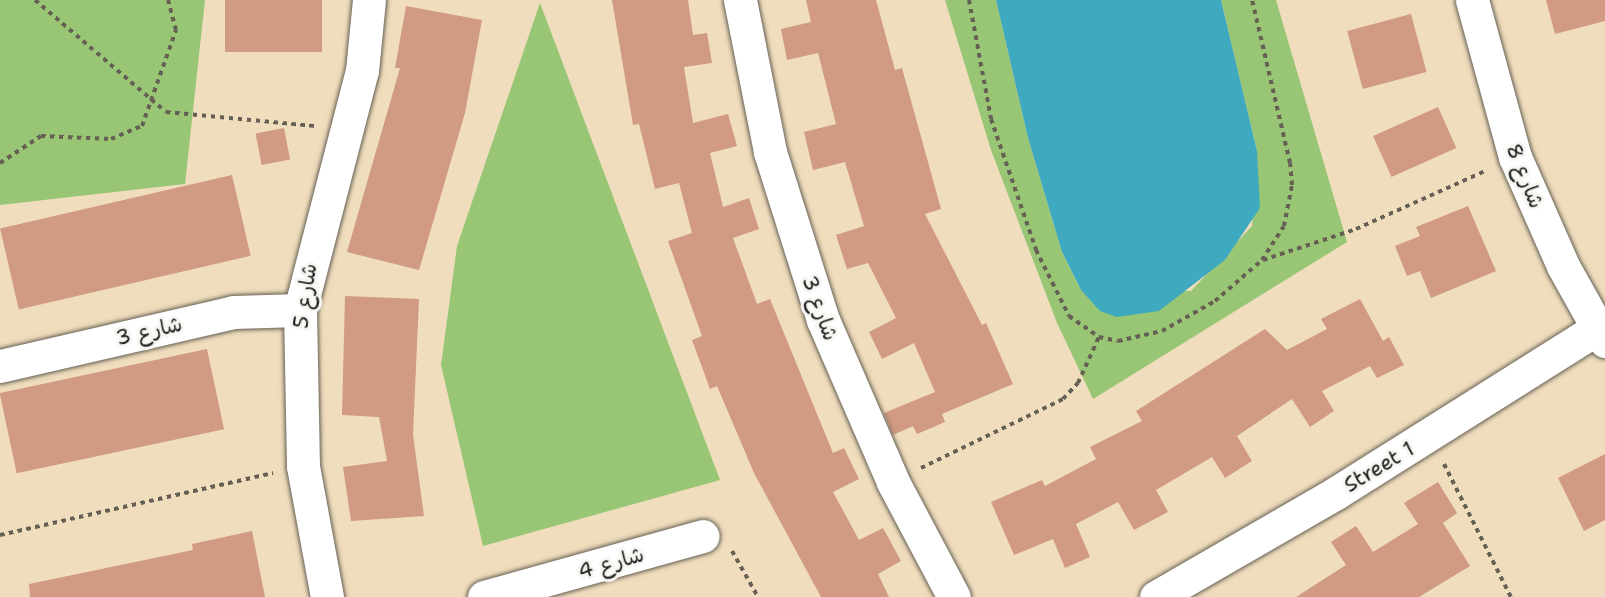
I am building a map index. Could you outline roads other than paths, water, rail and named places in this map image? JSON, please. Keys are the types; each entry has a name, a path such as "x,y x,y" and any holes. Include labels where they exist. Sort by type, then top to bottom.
{"street":[{"name":"شارع 5","path":"327,597 303,466 300,310 362,71 369,0"},
{"name":"شارع 3","path":"740,0 753,76 794,236 856,401 893,482 954,597"},
{"name":"شارع 8","path":"1472,0 1515,157 1601,334"},
{"name":"شارع 3","path":"0,366 233,312 300,310"},
{"name":"Street 1","path":"1156,597 1601,334"},
{"name":"شارع 4","path":"484,597 703,536"}],"water":[{"path":"996,0 1221,0 1257,151 1260,208 1225,260 1159,311 1117,317 1100,311 1081,290 1062,252 1028,138"}]}
